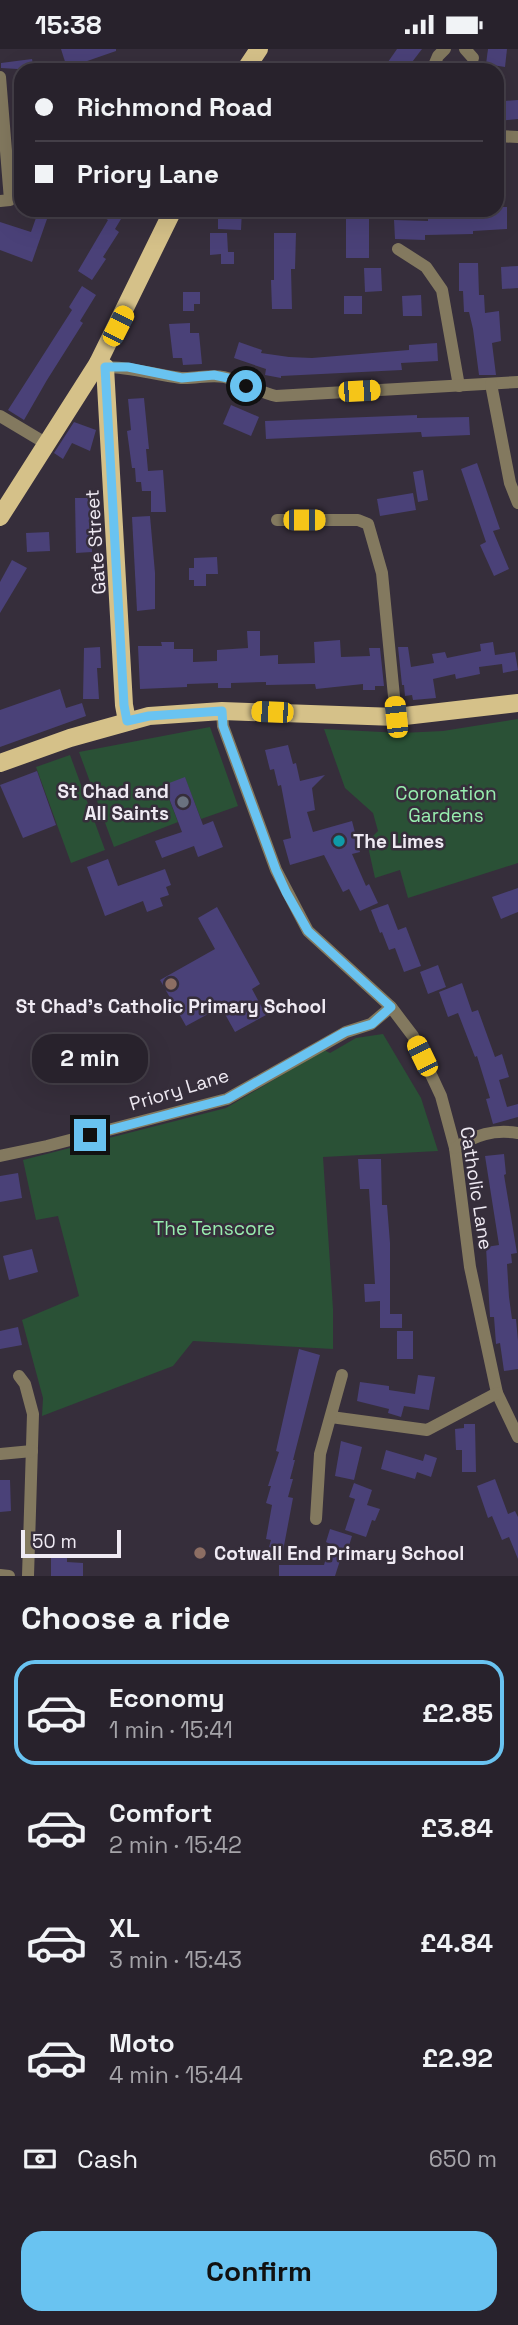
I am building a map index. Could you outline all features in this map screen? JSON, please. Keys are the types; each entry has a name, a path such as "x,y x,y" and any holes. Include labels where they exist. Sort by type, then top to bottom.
{"main road":[{"path":"0,517 77,397 102,365 170,217"},
{"name":"Gate Street","path":"102,365 127,721"},
{"path":"0,763 149,716 222,711 396,717 518,703"}],"street":[{"path":"435,63 445,49"},
{"path":"0,77 10,200 0,201"},
{"path":"398,249 426,267 442,290 459,386"},
{"path":"102,365 128,367 182,378 214,375 276,396 518,382"},
{"path":"491,384 510,483 518,503"},
{"path":"0,417 47,444"},
{"path":"277,520 358,520 368,524 382,573 396,717"},
{"name":"Catholic Lane","path":"222,711 223,726 262,835 286,892 308,931 391,1007 413,1036 441,1095 455,1148 470,1267 496,1393 518,1437"},
{"name":"Priory Lane","path":"0,1156 227,1099 345,1032 372,1024 391,1007"},
{"path":"455,1148 492,1131 518,1133"},
{"path":"316,1519 320,1454 342,1375"},
{"path":"19,1376 25,1384 33,1414 28,1576"},
{"path":"331,1417 427,1430 496,1393"},
{"path":"0,1454 32,1451"},
{"path":"0,1575 9,1576"}],"green space":[{"name":"Coronation Gardens","path":"518,719 518,863 408,898 400,870 375,878 367,842 378,831 373,813 345,788 324,729 401,733 443,731"},
{"path":"210,727 238,806 201,819 185,778 164,786 178,822 114,847 79,752"},
{"path":"70,755 105,850 71,863 36,767"},
{"name":"The Tenscore","path":"383,1034 421,1098 438,1151 323,1157 333,1349 193,1341 173,1366 42,1416 43,1398 22,1320 79,1296 58,1216 36,1220 23,1160 226,1108 324,1050 330,1053 356,1038"}],"building":[{"path":"61,49 116,49 81,63 65,63"},
{"path":"397,49 422,49 411,63 388,62"},
{"path":"488,49 507,49 505,67 504,63 486,63"},
{"path":"32,59 33,63 14,63 14,69 1,68 1,63"},
{"path":"518,100 518,119 504,120 504,101"},
{"path":"504,207 507,207 507,229 473,231 473,234 425,235 425,240 395,239 394,220 428,221 428,217 504,217"},
{"path":"36,217 47,219 32,262 0,250 0,222 31,232"},
{"path":"103,217 122,217 115,229 119,232 92,280 78,271 108,220"},
{"path":"218,217 242,217 241,230 218,229"},
{"path":"346,217 369,217 369,258 346,258"},
{"path":"210,233 227,233 228,252 234,252 234,264 221,264 221,254 210,255"},
{"path":"274,233 296,233 295,269 291,269 292,309 272,309"},
{"path":"459,263 478,263 479,295 484,295 485,313 499,311 501,341 492,343 496,375 479,375 469,312 464,312 463,291 459,291"},
{"path":"518,266 518,288 502,289 501,267"},
{"path":"364,268 381,268 382,291 365,292"},
{"path":"82,286 96,295 80,321 83,323 24,420 8,410 72,310 69,307"},
{"path":"183,292 200,292 200,304 194,304 194,311 183,311"},
{"path":"421,295 422,316 403,316 402,296"},
{"path":"344,296 362,296 362,314 344,314"},
{"path":"190,323 190,333 199,333 202,364 183,365 182,358 173,358 169,324"},
{"path":"239,342 262,350 261,353 312,358 409,350 409,345 437,343 438,361 401,363 402,370 281,378 265,375 266,369 234,358"},
{"path":"144,398 149,449 146,449 148,471 163,470 166,512 151,512 151,491 142,491 141,482 136,482 135,468 132,468 127,431 131,430 128,399"},
{"path":"231,405 259,417 251,436 223,424"},
{"path":"417,415 417,418 469,417 470,435 422,437 421,432 266,439 265,421"},
{"path":"74,422 96,430 90,451 72,443 63,459 54,453"},
{"path":"477,463 500,529 493,531 509,569 494,576 480,545 486,542 461,469"},
{"path":"423,470 428,500 418,502 413,472"},
{"path":"413,493 416,510 380,516 377,499"},
{"path":"75,498 90,498 92,552 76,553"},
{"path":"150,516 155,609 137,611 132,517"},
{"path":"49,532 50,551 27,552 26,533"},
{"path":"217,557 218,574 206,574 206,586 194,586 194,580 189,580 189,568 194,568 194,558"},
{"path":"12,560 27,568 0,613 0,582"},
{"path":"247,631 260,631 260,656 278,655 278,664 315,663 314,642 340,640 341,657 370,656 369,648 380,648 384,686 375,686 375,690 363,690 363,684 316,689 315,684 266,685 266,682 231,683 231,688 218,688 218,683 140,689 138,646 162,646 161,642 174,642 174,649 193,649 193,662 217,661 217,650 248,648"},
{"path":"493,642 495,655 515,652 518,670 503,673 502,664 479,667 480,674 456,679 455,674 433,679 436,698 413,700 412,695 405,696 398,647 408,647 411,667 434,663 432,654 445,652 447,658 481,651 480,644"},
{"path":"100,647 101,668 97,668 99,699 83,699 84,648"},
{"path":"60,689 66,708 82,703 86,716 0,747 0,710"},
{"path":"288,745 300,781 325,775 312,788 315,810 307,812 313,832 352,821 360,852 352,854 366,886 369,884 378,903 360,911 349,889 343,892 324,855 290,865 283,840 291,838 281,785 278,786 274,769 270,770 265,750"},
{"path":"37,771 56,825 23,838 0,785"},
{"name":"St Chad and All Saints","path":"185,777 203,825 213,821 223,847 198,857 194,846 162,858 155,841 182,832 164,785"},
{"path":"108,859 118,886 165,869 171,885 166,887 169,895 160,898 163,906 147,912 143,901 105,916 87,867"},
{"path":"518,888 518,912 501,919 492,897"},
{"path":"388,904 398,930 406,927 421,966 404,972 395,948 389,950 371,910"},
{"path":"217,907 260,984 252,989 266,1015 235,1032 221,1007 186,1026 160,980 215,949 198,918"},
{"path":"438,965 446,987 428,994 420,972"},
{"path":"462,983 472,1012 478,1010 495,1057 502,1054 509,1077 499,1080 507,1107 518,1104 518,1117 493,1124 486,1099 490,1098 477,1056 475,1057 458,1013 448,1017 439,992"},
{"path":"504,1154 504,1175 517,1253 511,1254 512,1263 507,1264 512,1319 516,1319 518,1369 504,1371 500,1343 496,1344 494,1317 490,1317 486,1247 499,1245 485,1156"},
{"path":"358,1159 381,1159 382,1205 387,1205 390,1243 390,1314 402,1314 402,1328 380,1328 380,1301 365,1302 364,1284 375,1284 369,1189 360,1189"},
{"path":"18,1173 22,1198 0,1202 0,1176"},
{"path":"32,1249 38,1272 9,1280 3,1256"},
{"path":"18,1327 22,1345 0,1349 0,1331"},
{"path":"397,1331 413,1331 413,1359 397,1359"},
{"path":"299,1349 320,1355 293,1460 290,1479 293,1479 288,1497 293,1498 283,1551 269,1547 271,1540 266,1539 272,1505 266,1503"},
{"path":"418,1375 435,1377 429,1410 404,1406 401,1417 388,1413 389,1409 357,1401 360,1382 389,1386 389,1390 415,1394"},
{"path":"464,1424 475,1424 476,1472 462,1472 462,1450 456,1450 455,1429 464,1428"},
{"path":"341,1441 362,1447 354,1480 335,1476"},
{"path":"386,1450 423,1461 425,1454 437,1458 431,1477 417,1472 415,1479 381,1469"},
{"path":"495,1479 508,1514 515,1511 518,1517 518,1559 509,1537 502,1540 492,1516 488,1518 477,1486"},
{"path":"0,1480 10,1480 11,1511 0,1512"},
{"path":"354,1483 372,1490 367,1505 380,1509 375,1521 372,1520 366,1537 345,1530 355,1499 349,1497"},
{"path":"330,1529 352,1536 348,1549 344,1548 335,1576 279,1576 279,1565 324,1565 330,1544 326,1542"},
{"path":"51,1555 67,1555 67,1562 83,1563 83,1576 51,1576"}],"place":[{"name":"St Chad and All Saints","path":"183,802"},
{"name":"The Limes","path":"339,841"},
{"name":"St Chad's Catholic Primary School","path":"171,984"},
{"name":"Cotwall End Primary School","path":"200,1553"}],"route":[{"path":"90,1135 227,1099 345,1032 372,1024 391,1007 308,931 286,892 262,835 223,726 222,711 149,716 127,721 105,367 128,367 182,378 214,375 246,386"}]}
